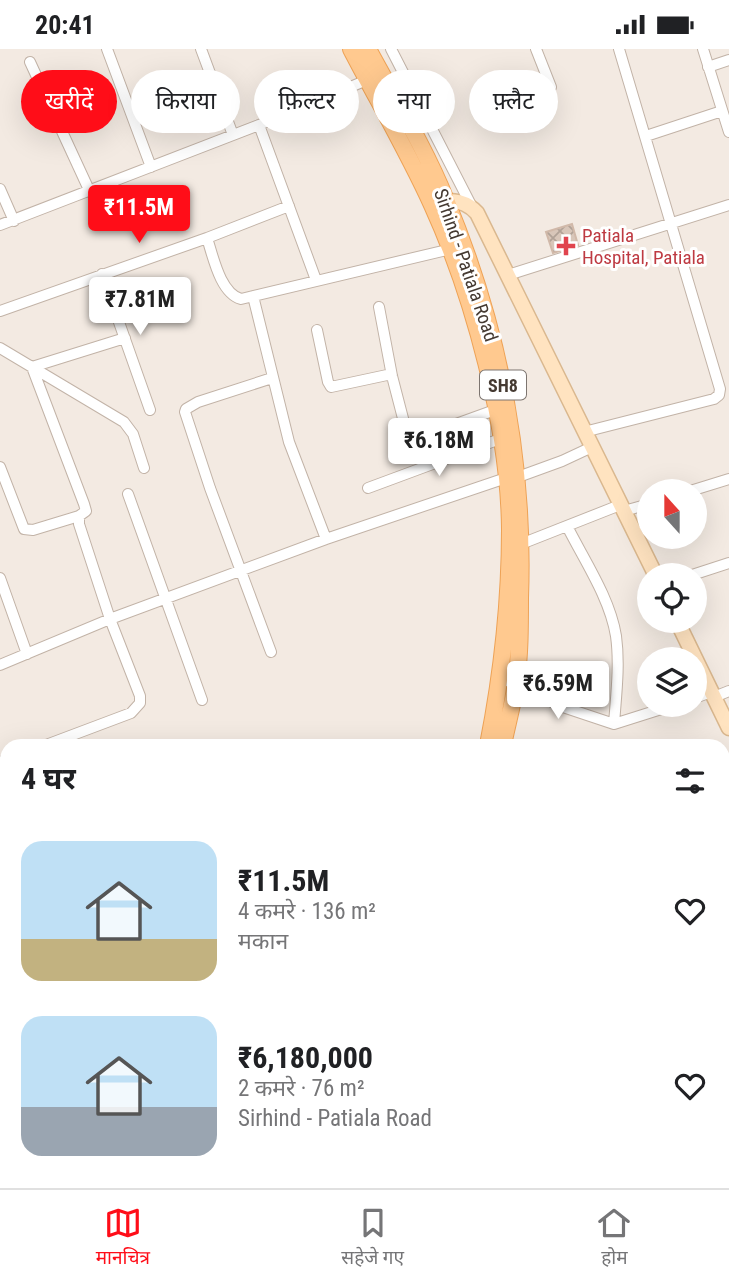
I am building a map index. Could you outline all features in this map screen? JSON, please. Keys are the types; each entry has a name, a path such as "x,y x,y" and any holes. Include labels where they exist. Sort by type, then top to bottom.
{"main road":[{"path":"351,49 439,202 479,339 500,439 512,478 508,681 490,739"},
{"name":"Sirhind - Patiala Road","path":"368,49 439,202 488,321 502,377 522,544 519,650 508,681 503,739"}],"street":[{"path":"107,49 151,167"},
{"path":"201,49 233,135"},
{"path":"391,49 508,275 650,563"},
{"path":"536,49 544,70"},
{"path":"584,432 714,399 719,395 720,389 619,49"},
{"path":"702,49 729,130"},
{"path":"708,67 729,60"},
{"path":"30,62 90,192"},
{"path":"359,84 368,80"},
{"path":"646,136 722,111"},
{"path":"0,226 254,127"},
{"path":"262,133 316,280"},
{"path":"0,189 14,221"},
{"path":"439,202 462,202 472,207"},
{"path":"508,275 729,205"},
{"path":"0,311 289,206"},
{"path":"207,238 219,274 230,292 241,299 451,249"},
{"path":"102,274 150,410"},
{"path":"253,296 289,442 326,538"},
{"path":"379,307 392,376 411,438 495,410"},
{"path":"317,330 331,387 392,376"},
{"path":"32,367 124,338"},
{"path":"0,348 124,422 133,434 144,468"},
{"path":"0,467 24,529 33,530 79,516 86,511 32,367"},
{"path":"271,652 186,417 186,409 198,402 272,378"},
{"path":"368,488 500,439"},
{"path":"0,665 110,619 326,538 562,461 592,447"},
{"path":"707,486 729,479"},
{"path":"128,494 202,700"},
{"path":"522,544 567,526 637,506"},
{"path":"68,739 131,713 140,703 140,696 110,619 79,524 79,516"},
{"path":"567,526 609,613 615,633 618,652 614,724"},
{"path":"707,570 729,563"},
{"path":"0,578 27,655"},
{"path":"683,633 729,728"},
{"path":"508,681 563,707 614,724 637,717"},
{"path":"707,695 729,691"}],"building":[{"path":"572,224 578,245 553,253 546,232"}],"place":[{"name":"Patiala Hospital, Patiala","path":"566,246"}]}
